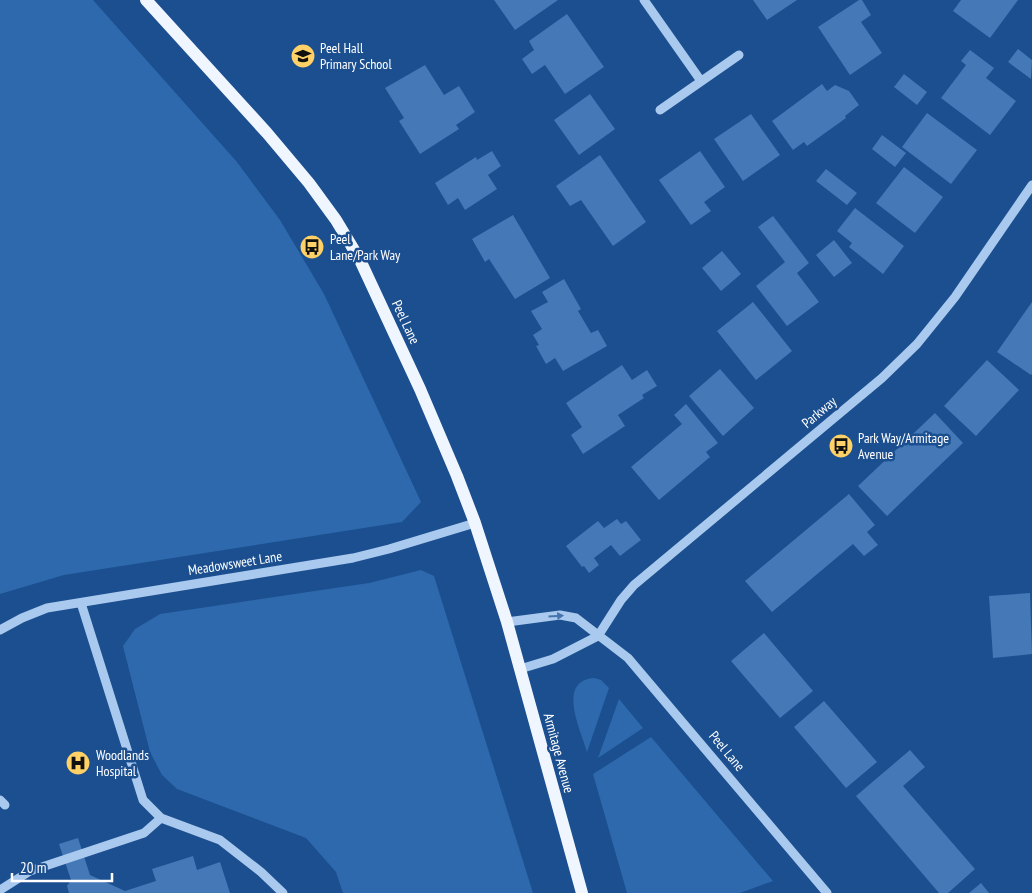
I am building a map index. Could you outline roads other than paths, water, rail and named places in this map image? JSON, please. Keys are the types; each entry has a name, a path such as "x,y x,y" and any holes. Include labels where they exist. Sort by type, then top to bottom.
{"main road":[{"name":"Peel Lane","path":"146,0 309,182 336,220 360,260 396,335 457,476 507,622"},
{"name":"Armitage Avenue","path":"507,622 582,893"}],"street":[{"path":"644,0 701,81"},
{"path":"660,110 739,55"},
{"name":"Parkway","path":"598,636 621,600 634,585 882,378 917,344 955,297 1032,185"},
{"name":"Meadowsweet Lane","path":"0,630 22,618 47,608 353,558 474,523"},
{"path":"82,603 143,800 162,818 220,840 261,872 283,893"},
{"name":"Peel Lane","path":"507,622 560,615 576,618 628,658 827,893"},
{"path":"520,669 554,659 598,636"},
{"path":"0,890 30,871 144,833 162,818"}],"place":[{"name":"Peel Hall Primary School","path":"303,56"},
{"name":"Peel Lane/Park Way","path":"312,247"},
{"name":"Park Way/Armitage Avenue","path":"841,446"},
{"name":"Woodlands Hospital","path":"78,763"}]}
